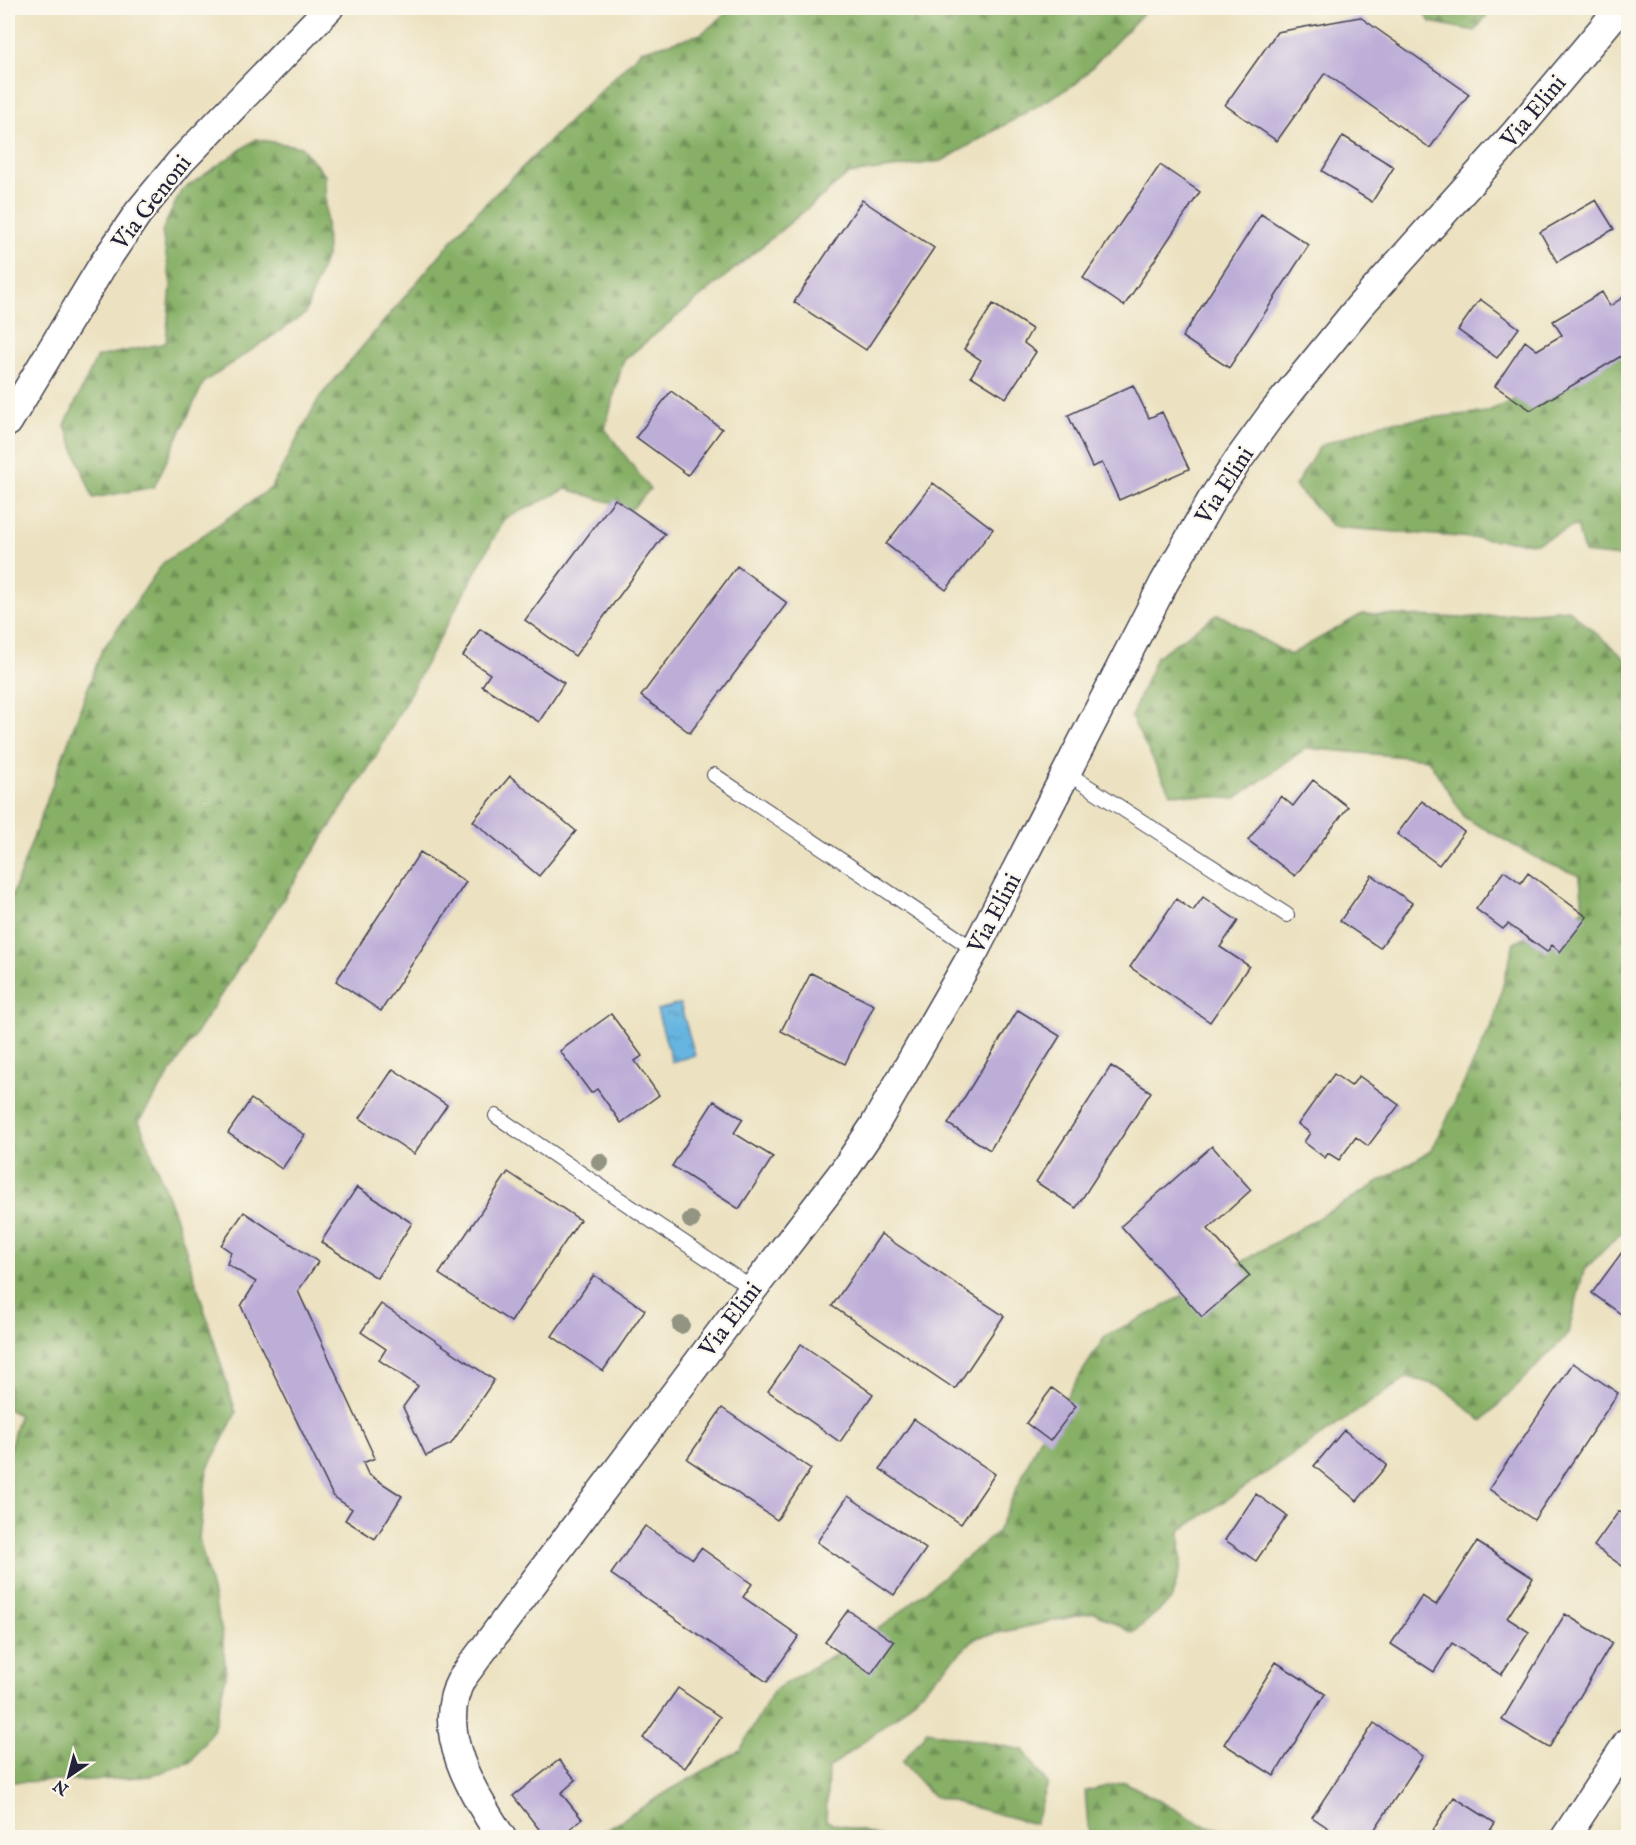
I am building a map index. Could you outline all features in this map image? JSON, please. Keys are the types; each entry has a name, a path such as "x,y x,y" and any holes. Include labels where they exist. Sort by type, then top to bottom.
{"street":[{"name":"Via Genoni","path":"8,422 102,266 138,213 181,161 329,8"},
{"name":"Via Elini","path":"502,1838 476,1794 458,1754 452,1721 458,1685 870,1134 975,950 1164,583 1211,501 1244,451 1359,307 1516,132 1620,8"},
{"path":"1565,1838 1629,1742"}],"lane":[{"path":"1067,773 1287,915"},
{"path":"714,775 975,950"},
{"path":"496,1116 753,1288"}],"green space":[{"path":"733,8 1148,8 1077,83 942,161 849,174 623,361 605,429 650,489 632,509 566,489 504,519 376,756 139,1121 177,1221 236,1413 207,1470 199,1538 222,1632 226,1676 213,1730 191,1762 151,1776 99,1780 8,1782 8,1455 19,1415 8,1409 8,907 101,652 163,563 271,488 319,398 472,217 641,51 701,34"},
{"path":"1422,8 1492,8 1475,31 1430,22"},
{"path":"256,139 301,147 325,175 327,253 305,314 204,382 154,487 93,498 65,425 97,357 166,343 171,285 162,231 181,191"},
{"path":"1628,351 1628,558 1584,553 1577,525 1536,543 1333,527 1295,486 1320,446 1382,423 1486,412"},
{"path":"1568,609 1628,661 1628,1226 1584,1270 1568,1334 1482,1421 1442,1387 1408,1377 1180,1531 1181,1566 1171,1600 1133,1633 1094,1612 975,1638 897,1716 828,1769 826,1821 882,1837 596,1838 672,1789 740,1750 774,1690 887,1623 997,1532 1039,1439 1106,1335 1154,1312 1432,1150 1494,1020 1514,942 1583,910 1580,876 1542,861 1465,818 1428,759 1306,748 1235,799 1170,793 1131,717 1156,657 1218,614 1290,655 1362,614 1463,618"},
{"path":"927,1731 1023,1750 1048,1784 1035,1824 933,1796 902,1762"},
{"path":"1125,1782 1203,1825 1254,1837 1089,1837 1085,1791"}],"water":[{"path":"680,1004 695,1055 672,1062 657,1010"}],"building":[{"path":"1360,17 1469,94 1430,148 1325,73 1277,141 1225,105 1277,32"},
{"path":"1343,136 1394,167 1372,202 1322,171"},
{"path":"1160,165 1200,192 1124,306 1083,278"},
{"path":"862,200 934,248 866,350 794,302"},
{"path":"1596,200 1614,229 1557,262 1540,232"},
{"path":"1261,214 1309,245 1229,368 1182,337"},
{"path":"1602,292 1610,306 1628,294 1628,352 1531,410 1495,386 1525,341 1537,350 1562,335 1553,321"},
{"path":"1480,299 1519,328 1497,358 1458,330"},
{"path":"993,304 1032,329 1024,343 1036,352 1006,398 971,376 981,360 964,349"},
{"path":"1133,385 1149,418 1162,412 1189,469 1119,500 1102,463 1092,467 1068,415"},
{"path":"671,391 722,429 688,475 636,437"},
{"path":"933,483 993,529 946,590 886,544"},
{"path":"615,499 665,534 575,656 525,620"},
{"path":"737,566 787,603 690,733 641,696"},
{"path":"480,629 564,683 539,722 482,686 490,674 463,656"},
{"path":"510,776 576,831 539,876 473,821"},
{"path":"1313,780 1348,807 1295,876 1248,840 1281,796 1293,806"},
{"path":"1422,801 1464,832 1439,865 1397,834"},
{"path":"420,852 466,882 381,1011 336,981"},
{"path":"1504,871 1521,883 1528,873 1587,917 1560,952 1552,945 1547,952 1508,924 1503,929 1476,909"},
{"path":"1372,875 1412,903 1380,948 1340,921"},
{"path":"1203,897 1238,921 1220,947 1249,966 1210,1022 1130,967 1176,899 1193,911"},
{"path":"811,973 874,1005 845,1064 781,1031"},
{"path":"1018,1010 1060,1036 990,1150 948,1124"},
{"path":"611,1014 642,1056 635,1061 659,1095 621,1123 597,1089 591,1093 560,1051"},
{"path":"1111,1066 1151,1092 1076,1208 1036,1182"},
{"path":"393,1069 447,1105 414,1154 360,1118"},
{"path":"1334,1074 1351,1086 1359,1076 1399,1105 1368,1146 1356,1137 1339,1160 1328,1153 1325,1158 1304,1142 1310,1133 1298,1124"},
{"path":"251,1099 305,1135 282,1169 228,1133"},
{"path":"714,1101 743,1119 734,1133 773,1157 739,1209 672,1166"},
{"path":"1212,1146 1251,1190 1208,1229 1250,1276 1202,1317 1121,1226"},
{"path":"508,1172 580,1220 511,1322 439,1274"},
{"path":"357,1187 412,1223 377,1278 321,1242"},
{"path":"244,1212 318,1262 298,1291 375,1458 363,1463 368,1474 402,1496 375,1539 345,1520 352,1509 333,1496 241,1306 256,1282 227,1264 231,1252 221,1245"},
{"path":"881,1234 1004,1316 955,1389 832,1306"},
{"path":"1628,1244 1628,1319 1592,1293"},
{"path":"594,1275 645,1310 603,1371 552,1336"},
{"path":"381,1304 494,1380 451,1444 426,1456 403,1407 418,1386 379,1360 386,1349 361,1332"},
{"path":"801,1344 873,1394 840,1442 768,1391"},
{"path":"1573,1363 1618,1393 1534,1520 1489,1489"},
{"path":"1052,1388 1076,1406 1050,1441 1026,1423"},
{"path":"722,1408 811,1469 777,1520 687,1459"},
{"path":"914,1419 995,1474 961,1524 880,1469"},
{"path":"1344,1430 1387,1465 1357,1501 1314,1466"},
{"path":"1256,1494 1287,1516 1256,1561 1225,1540"},
{"path":"848,1496 926,1549 894,1595 817,1542"},
{"path":"1619,1511 1628,1518 1628,1570 1594,1546"},
{"path":"645,1526 693,1559 701,1548 752,1584 743,1597 799,1636 767,1682 611,1574"},
{"path":"1477,1542 1533,1578 1507,1618 1529,1632 1501,1675 1452,1643 1434,1672 1391,1644 1422,1596 1436,1605"},
{"path":"848,1610 894,1642 871,1674 825,1642"},
{"path":"1565,1614 1612,1643 1549,1748 1502,1720"},
{"path":"1276,1662 1325,1694 1274,1776 1224,1744"},
{"path":"678,1688 720,1717 685,1768 643,1738"},
{"path":"1374,1723 1423,1756 1369,1838 1343,1838 1312,1817"},
{"path":"559,1760 576,1780 561,1793 582,1819 558,1838 546,1838 513,1796"},
{"path":"1454,1797 1495,1823 1485,1838 1428,1838"}]}
